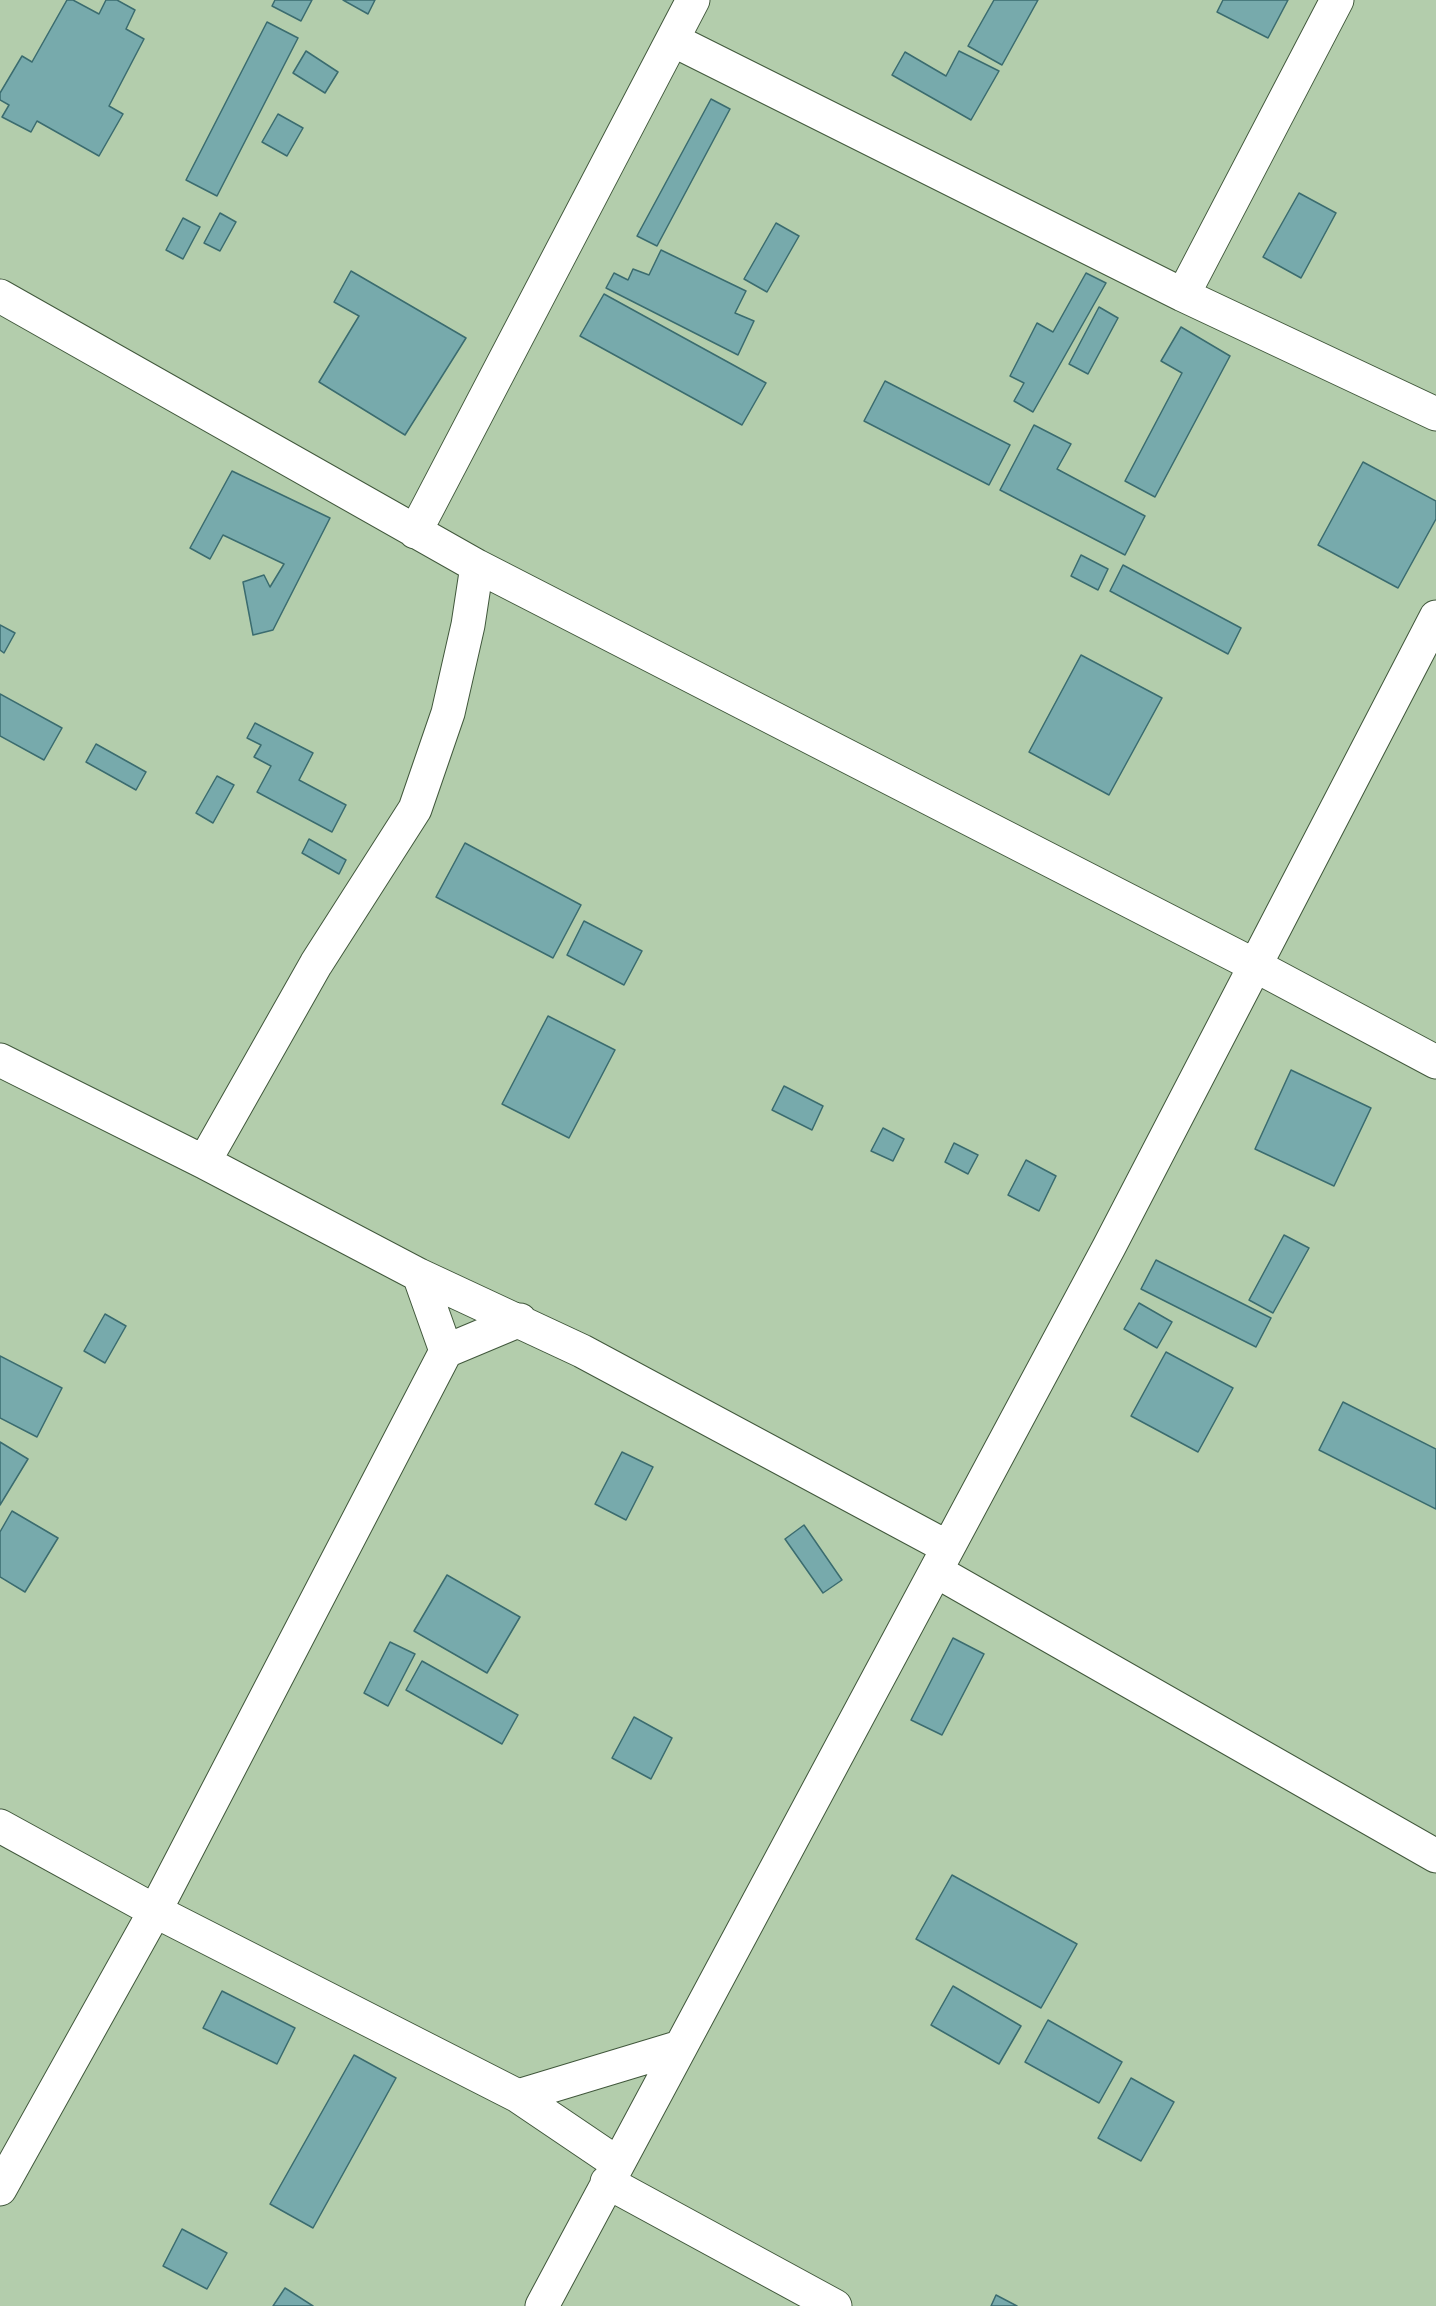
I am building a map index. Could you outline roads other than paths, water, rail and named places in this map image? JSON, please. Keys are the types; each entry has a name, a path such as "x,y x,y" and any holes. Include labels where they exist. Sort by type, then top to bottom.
{"street":[{"path":"415,532 693,0"},
{"path":"1183,295 1337,0"},
{"path":"673,40 1183,295 1436,414"},
{"path":"0,296 477,566 1256,966 1436,1062"},
{"path":"204,1162 316,963 415,809 448,714 468,625 477,566"},
{"path":"542,2306 1109,1247 1436,617"},
{"path":"0,1060 204,1162 419,1275 520,1320 942,1559 1436,1856"},
{"path":"419,1275 446,1351"},
{"path":"0,2189 155,1911 446,1351 520,1320"},
{"path":"0,1826 155,1911 518,2096 612,2172 834,2306"},
{"path":"518,2096 680,2047"}]}
